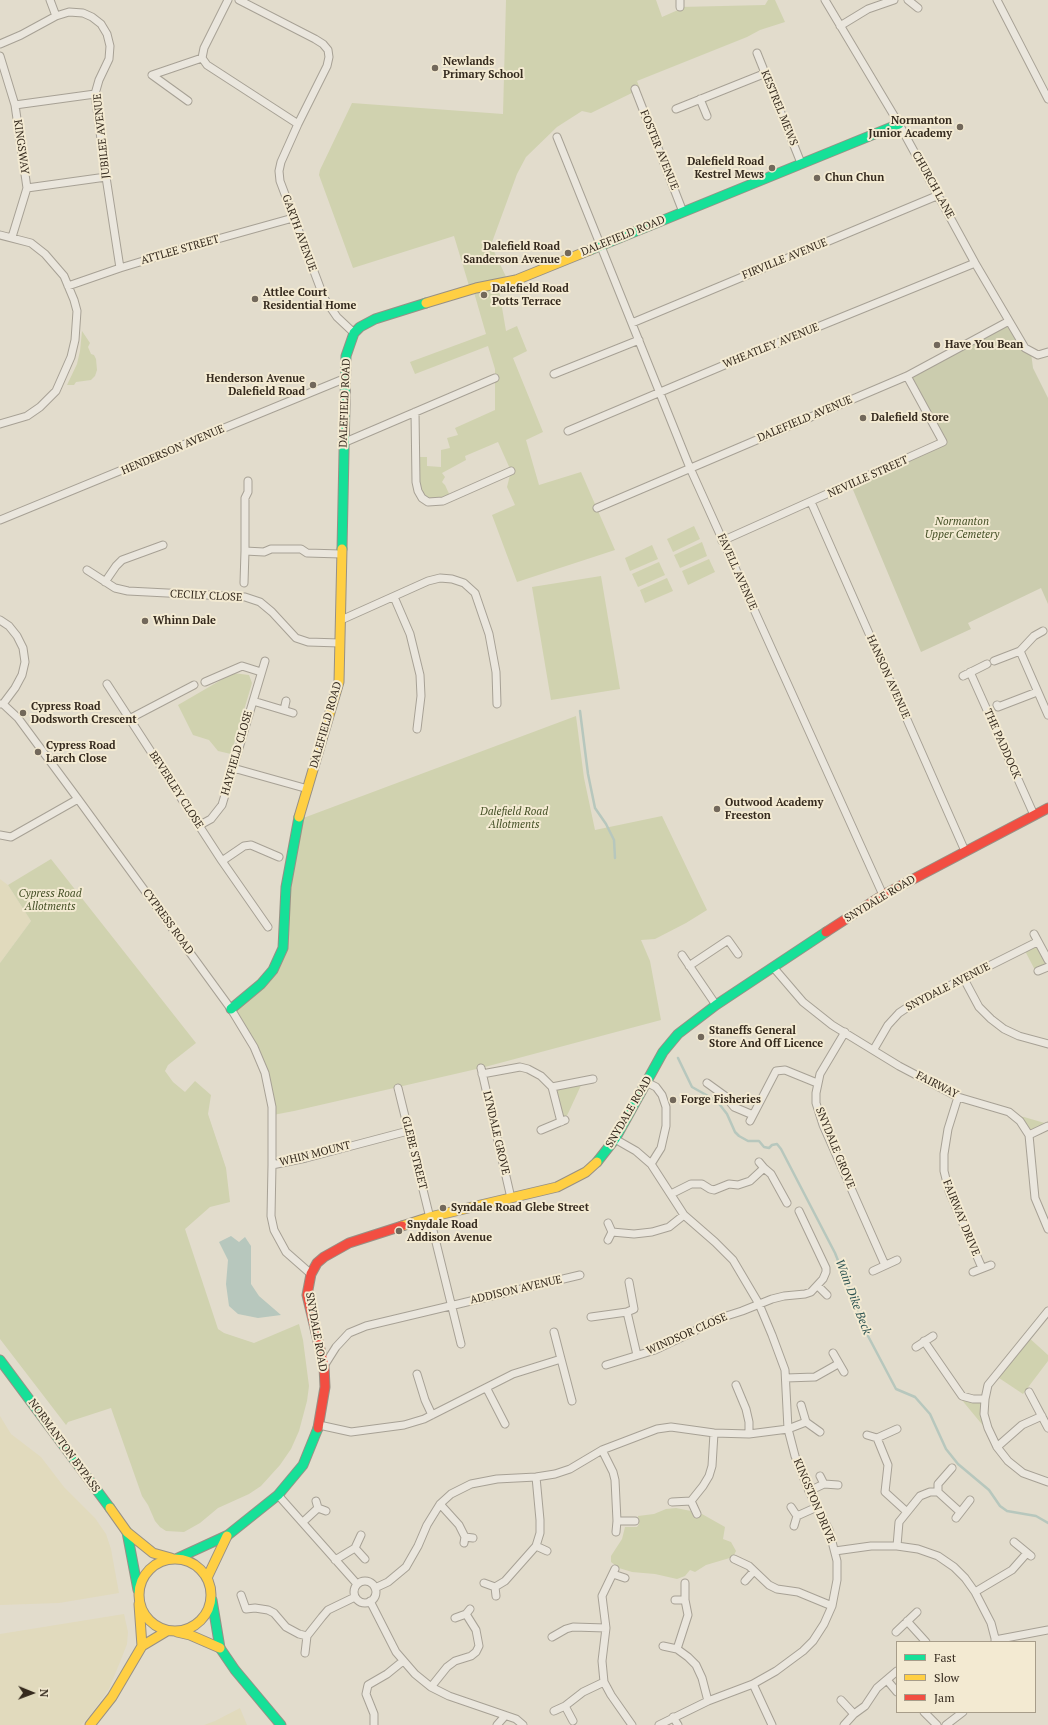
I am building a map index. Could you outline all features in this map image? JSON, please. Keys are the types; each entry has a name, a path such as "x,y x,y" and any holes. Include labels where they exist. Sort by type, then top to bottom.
{"street":[{"path":"50,0 56,16"},
{"path":"228,0 204,48 202,58 207,65 298,124"},
{"name":"GARTH AVENUE","path":"240,0 315,39 323,44 328,50 329,57 327,66 281,162 279,170 280,181 324,298 337,318 354,333"},
{"name":"CHURCH LANE","path":"825,0 899,124 975,263 1028,351 1038,355 1048,352"},
{"path":"840,26 876,3 894,0"},
{"path":"908,0 918,8"},
{"path":"997,0 1048,99"},
{"name":"JUBILEE AVENUE","path":"0,44 21,35 56,16 69,12 83,13 92,17 101,24 107,34 110,46 109,59 99,80 95,94 120,268"},
{"name":"KESTREL MEWS","path":"757,53 801,163"},
{"name":"KINGSWAY","path":"0,56 15,105 27,188 12,237"},
{"path":"188,101 152,75 202,58"},
{"path":"676,109 766,73"},
{"name":"FOSTER AVENUE","path":"635,89 684,212"},
{"path":"15,105 95,94"},
{"path":"700,99 707,116"},
{"name":"DALEFIELD ROAD","path":"231,1009 261,984 273,970 283,948 289,871 298,820 339,682 346,356 354,333 360,327 375,319 476,288 516,280 899,124"},
{"name":"FAVELL AVENUE","path":"557,137 690,468 883,895"},
{"path":"27,188 106,177"},
{"name":"FIRVILLE AVENUE","path":"632,323 938,195"},
{"name":"ATTLEE STREET","path":"68,286 120,268 293,218"},
{"path":"0,235 12,237 31,244 46,254 55,264 68,286 74,300 76,320 74,346 65,372 56,391 40,407 27,416 0,424"},
{"name":"WHEATLEY AVENUE","path":"568,431 734,361 975,263"},
{"name":"DALEFIELD AVENUE","path":"597,508 907,376 1009,321"},
{"path":"554,374 639,340"},
{"name":"NEVILLE STREET","path":"722,541 943,442 907,376"},
{"name":"HENDERSON AVENUE","path":"0,520 346,378"},
{"path":"343,442 495,378"},
{"path":"415,412 416,482 418,491 422,498 428,502 443,501 511,471"},
{"path":"244,582 245,498 248,492 248,480"},
{"name":"HANSON AVENUE","path":"811,502 965,851"},
{"path":"105,582 122,560 163,545"},
{"path":"245,551 264,552 271,549 301,549 307,554 341,554"},
{"name":"CECILY CLOSE","path":"87,570 115,588 128,592 245,598 260,602 272,612 296,638 308,642 340,643"},
{"path":"341,620 428,581 440,578 452,579 464,583 475,593 483,611 494,653 497,704"},
{"path":"394,597 410,634 420,675 421,696 417,729"},
{"path":"0,620 9,626 17,636 23,648 25,662 22,675 2,704"},
{"path":"963,676 1020,651 1034,636 1043,631"},
{"path":"1020,651 1048,714"},
{"name":"HAYFIELD CLOSE","path":"200,826 211,819 222,805 265,662"},
{"path":"205,682 242,666 261,672"},
{"name":"THE PADDOCK","path":"970,672 1034,815"},
{"name":"BEVERLEY CLOSE","path":"107,684 222,861 268,927"},
{"path":"130,719 194,685"},
{"path":"997,705 998,707 1037,692"},
{"path":"253,701 293,713"},
{"path":"284,710 286,701"},
{"name":"CYPRESS ROAD","path":"2,704 18,718 78,799 231,1009 254,1047 265,1073 273,1115 272,1165"},
{"path":"233,768 308,789"},
{"path":"0,835 11,837 78,799"},
{"name":"SNYDALE ROAD","path":"319,1425 325,1387 324,1366 307,1295 311,1274 317,1263 324,1256 340,1247 430,1217 557,1187 586,1172 602,1157 615,1139 663,1052 678,1034 716,1005 883,895 1048,808"},
{"path":"222,861 244,846 251,845 279,857"},
{"path":"1034,934 1048,960"},
{"path":"689,966 728,940 738,954"},
{"name":"SNYDALE AVENUE","path":"874,1049 888,1025 910,1005 1037,942"},
{"path":"682,955 716,1005"},
{"name":"FAIRWAY","path":"773,967 803,1002 816,1014 899,1066 958,1097 1009,1112 1020,1121 1029,1135"},
{"path":"1038,972 1048,967"},
{"path":"964,979 978,1007 991,1019 1004,1029 1019,1036 1048,1044"},
{"name":"SNYDALE GROVE","path":"845,1032 825,1063 817,1083 816,1103 823,1124 885,1265"},
{"name":"LYNDALE GROVE","path":"511,1198 481,1071 520,1067 542,1076 552,1087"},
{"path":"708,1083 725,1096 734,1107 752,1118 776,1071 785,1070 817,1083"},
{"path":"541,1130 563,1121 552,1087 590,1079 590,1088"},
{"path":"646,1082 656,1087 662,1095 666,1107 666,1126 661,1148 651,1164"},
{"name":"GLEBE STREET","path":"398,1088 430,1217"},
{"name":"FAIRWAY DRIVE","path":"958,1097 948,1129 944,1154 944,1172 949,1191 982,1268"},
{"path":"1048,1126 1029,1135 1035,1198 1048,1229"},
{"name":"WHIN MOUNT","path":"311,1274 286,1252 274,1230 271,1216 272,1165 306,1158 408,1131"},
{"name":"KINGSTON DRIVE","path":"615,1139 636,1151 651,1164 684,1215 733,1260 759,1304 779,1351 786,1378 788,1429 795,1456 816,1507 829,1530 835,1552 837,1580 832,1606 824,1624 813,1641 791,1661 753,1684 708,1701 659,1725"},
{"path":"759,1162 770,1174 787,1203"},
{"path":"670,1194 691,1184 697,1183 714,1190 728,1184 738,1185 750,1181 764,1168"},
{"path":"759,1304 777,1297 805,1294 818,1286 826,1272 826,1268 799,1211"},
{"path":"612,1232 634,1234 652,1232 669,1227 684,1215"},
{"path":"430,1217 461,1344"},
{"path":"608,1223 612,1232"},
{"path":"608,1240 612,1232"},
{"path":"873,1271 896,1260"},
{"name":"FAIRWAY DRIVE","path":"973,1272 991,1265"},
{"name":"ADDISON AVENUE","path":"324,1366 336,1346 349,1333 366,1326 580,1275"},
{"path":"591,1317 627,1312 634,1309 629,1282"},
{"path":"818,1286 826,1295"},
{"name":"WINDSOR CLOSE","path":"606,1365 655,1350 676,1341 714,1320 759,1304"},
{"path":"1048,1311 988,1385 984,1399 984,1414 988,1428 997,1447 1008,1461 1023,1473 1048,1482"},
{"name":"WINDSOR CLOSE","path":"627,1312 637,1355"},
{"path":"554,1332 572,1401"},
{"path":"916,1347 933,1336"},
{"path":"924,1341 962,1396 973,1400 984,1399"},
{"path":"833,1353 844,1372"},
{"path":"142,1646 138,1592 145,1573 157,1563 174,1558 227,1536 278,1495 303,1465 319,1425 351,1432 404,1426 432,1415 524,1370 561,1359"},
{"name":"NORMANTON BYPASS","path":"0,1360 88,1477 127,1532 153,1553 174,1558"},
{"path":"786,1378 815,1377 838,1364"},
{"path":"417,1374 425,1400 432,1415"},
{"path":"736,1385 749,1422 749,1434"},
{"path":"487,1389 505,1424"},
{"path":"1029,1392 1048,1428"},
{"path":"733,1399 740,1396"},
{"path":"800,1405 806,1422 820,1432"},
{"path":"997,1447 1022,1425 1042,1416"},
{"path":"374,1588 388,1582 406,1567 418,1546 427,1525 440,1504 456,1491 476,1482 497,1478 536,1477 555,1474 570,1469 602,1450 656,1429 671,1428 714,1433 749,1434 788,1429 806,1422"},
{"path":"867,1435 876,1438 897,1429"},
{"path":"691,1501 709,1476 712,1466 714,1433"},
{"path":"876,1438 888,1465 885,1492 907,1512"},
{"path":"602,1450 611,1467 615,1480 617,1521 616,1532"},
{"path":"952,1468 938,1484 938,1492 958,1515 970,1500"},
{"path":"820,1476 824,1484"},
{"path":"495,1587 505,1581 536,1546 540,1533 540,1520 536,1477"},
{"path":"809,1491 824,1484 838,1485"},
{"path":"897,1546 899,1522 920,1496 930,1492 938,1492"},
{"path":"278,1495 357,1584"},
{"path":"316,1501 318,1508"},
{"path":"672,1502 691,1501"},
{"path":"691,1501 697,1514"},
{"path":"440,1504 459,1525 467,1539"},
{"path":"792,1507 797,1516 794,1526"},
{"path":"797,1516 816,1507"},
{"path":"303,1522 318,1508"},
{"path":"318,1508 326,1511"},
{"path":"617,1521 635,1521"},
{"name":"NORMANTON BYPASS","path":"127,1532 138,1592"},
{"path":"335,1560 355,1548 361,1535"},
{"path":"207,1578 227,1536"},
{"path":"975,1592 1012,1570 1029,1555 1014,1542"},
{"path":"536,1546 547,1551"},
{"path":"835,1552 871,1546 897,1546 918,1549 938,1556 954,1567 965,1578 975,1592 991,1623 995,1641 1048,1630"},
{"path":"355,1548 365,1559"},
{"path":"174,1558 195,1564 201,1569 207,1578 211,1588 220,1648 235,1670 281,1725"},
{"path":"734,1559 743,1563 769,1585 777,1589 798,1592 832,1606"},
{"path":"744,1581 754,1571"},
{"path":"624,1578 614,1572 602,1596 606,1628 602,1661 604,1682 611,1695 632,1725"},
{"path":"365,1581 372,1584 375,1595 370,1601 361,1602 355,1597 354,1590 357,1584 365,1581"},
{"path":"484,1583 495,1587"},
{"path":"677,1649 688,1615 685,1600 685,1583"},
{"path":"495,1587 496,1596"},
{"path":"90,1725 112,1697 142,1646 170,1631 182,1631 200,1622 207,1613 210,1605 211,1588"},
{"path":"241,1595 246,1609 255,1608 268,1610 274,1614 286,1627 299,1634 307,1636"},
{"path":"305,1653 307,1636 328,1610 355,1597"},
{"path":"674,1600 685,1600"},
{"path":"370,1601 396,1652 415,1674 431,1687 466,1703 516,1719 524,1725"},
{"path":"140,1604 144,1614 152,1623 170,1631 190,1635 220,1648"},
{"path":"431,1687 447,1667 455,1661 471,1656 476,1652 479,1646 476,1630 468,1611 455,1618"},
{"path":"896,1632 917,1612"},
{"path":"907,1621 925,1641"},
{"path":"552,1637 566,1629 606,1628"},
{"path":"663,1646 677,1649 696,1665 702,1678 708,1701"},
{"path":"374,1725 374,1714 366,1694 368,1684 387,1674 403,1661"},
{"path":"844,1725 854,1714 865,1706 877,1688 896,1672"},
{"path":"887,1680 896,1691"},
{"path":"554,1711 565,1706 583,1692 604,1682"},
{"path":"753,1684 772,1725"},
{"path":"841,1700 854,1714"},
{"path":"565,1706 573,1721"},
{"path":"925,1713 937,1725"},
{"path":"946,1725 962,1713"},
{"path":"498,1725 505,1716"},
{"path":"673,1717 678,1725"}],"shaded area":[{"path":"0,879 8,885 31,921 0,963"},
{"path":"231,1236 239,1242 245,1237 251,1246 251,1284 259,1296 281,1315 258,1318 238,1314 229,1306 226,1284 228,1260 219,1242"},
{"path":"0,1416 11,1434 41,1457 64,1487 95,1518 106,1534 111,1549 119,1593 59,1603 0,1605"},
{"path":"124,1614 128,1632 127,1644 122,1657 109,1689 89,1717 81,1725 0,1725 0,1634"},
{"path":"240,1708 247,1725 204,1725 215,1721"}],"green space":[{"path":"506,0 656,0 662,17 678,10 680,7 765,5 768,0 775,0 785,22 760,30 747,37 637,81 640,89 591,113 582,111 557,127 526,157 517,174 491,245 508,281 498,284 506,331 517,326 527,351 513,358 543,432 526,440 539,485 581,472 615,550 517,582 492,515 515,505 507,487 511,471 498,442 465,456 466,460 442,473 445,477 442,482 451,498 428,502 418,491 416,457 427,457 427,466 441,467 441,450 450,448 447,438 458,435 455,428 495,410 495,369 488,346 415,374 410,362 486,334 473,289 470,289 454,236 353,268 319,175 352,103 503,114"},
{"name":"Normanton Upper Cemetery","path":"1009,321 1031,353 1033,368 1048,398 1048,604 1041,588 968,623 971,629 921,652 851,485 943,442 907,376"},
{"path":"82,331 90,343 88,347 91,354 94,355 96,359 97,370 95,376 91,380 76,382 74,385 67,385 77,364"},
{"path":"694,526 700,539 673,552 667,539"},
{"path":"702,542 707,556 680,568 674,555"},
{"path":"652,545 658,559 630,571 625,558"},
{"path":"709,559 715,572 688,585 682,571"},
{"path":"659,562 665,575 638,587 632,574"},
{"path":"601,576 620,689 551,700 532,587"},
{"path":"667,578 673,591 645,603 640,590"},
{"path":"233,673 249,675 252,683 231,754 218,751 209,740 193,735 178,705"},
{"name":"Dalefield Road Allotments","path":"576,716 584,778 595,830 662,816 707,910 655,939 641,940 650,961 661,1020 481,1068 273,1115 265,1073 231,1009 261,984 283,948 298,820"},
{"name":"Cypress Road Allotments","path":"51,859 196,1043 168,1065 165,1071 173,1082 185,1092 195,1081 211,1095 208,1114 226,1168 230,1202 210,1207 185,1229 218,1329 224,1333 254,1343 299,1324 303,1340 309,1386 307,1401 299,1431 291,1449 280,1465 261,1486 249,1494 218,1508 200,1523 184,1532 166,1531 155,1521 142,1496 111,1408 68,1422 66,1425 0,1339 0,963 31,921 8,885"},
{"path":"1037,942 1048,960 1048,967 1036,972 1024,949"},
{"path":"583,1081 565,1120 561,1122 552,1087"},
{"path":"1013,1115 1024,1117 1048,1124 1029,1135"},
{"path":"1027,1336 1048,1355 1048,1361 1023,1394 996,1376"},
{"path":"961,1399 985,1399 985,1428"},
{"path":"676,1508 691,1511 694,1518 702,1514 725,1527 723,1539 731,1542 736,1551 733,1557 706,1565 695,1572 690,1570 685,1576 677,1579 655,1574 632,1572 619,1568 611,1562 611,1556 622,1539 625,1527 637,1527 639,1524 638,1516 654,1514 666,1509"}],"waterway":[{"path":"580,711 588,774 595,808 606,824 614,840 615,858"},
{"name":"Wain Dike Beck","path":"678,1058 692,1087 717,1101 727,1114 735,1132 739,1136 748,1141 759,1141 764,1147 769,1148 772,1145 777,1144 781,1149 835,1253 868,1336 896,1389 915,1397 930,1414 946,1449 958,1464 989,1490 1000,1506 1007,1511 1036,1516 1048,1523"}],"traffic: fast":[{"path":"590,250 899,124"},
{"path":"342,549 346,356 354,333 360,327 375,319 426,303"},
{"path":"231,1009 261,984 273,970 283,948 286,887 299,817"},
{"path":"597,1162 615,1139 663,1052 678,1034 716,1005 826,932"},
{"path":"0,1360 110,1508"},
{"path":"178,1558 228,1535 278,1495 303,1465 318,1428"},
{"path":"127,1532 138,1590"},
{"path":"212,1600 220,1648 235,1670 281,1725"}],"traffic: slow":[{"path":"426,303 476,288 516,280 590,250"},
{"path":"299,817 339,682 342,549"},
{"path":"402,1226 430,1217 557,1187 586,1172 597,1162"},
{"path":"110,1508 127,1532 153,1553 171,1558"},
{"path":"207,1578 227,1536"},
{"path":"168,1559 182,1559 189,1561 201,1569 209,1581 211,1595 209,1609 201,1621 189,1629 182,1631 168,1631 161,1629 149,1621 141,1609 139,1602 139,1588 141,1581 149,1569 161,1561 168,1559"},
{"path":"139,1604 142,1646"},
{"path":"90,1725 112,1697 142,1646 167,1631"},
{"path":"177,1632 190,1635 220,1648"}],"traffic: jam":[{"path":"826,932 883,895 1048,808"},
{"path":"318,1428 325,1387 324,1366 307,1295 311,1274 317,1263 324,1257 349,1243 402,1226"}],"place":[{"name":"Newlands Primary School","path":"435,68"},
{"name":"Normanton Junior Academy","path":"960,127"},
{"name":"Dalefield Road Kestrel Mews","path":"772,168"},
{"name":"Chun Chun","path":"817,178"},
{"name":"Dalefield Road Sanderson Avenue","path":"568,253"},
{"name":"Dalefield Road Potts Terrace","path":"484,295"},
{"name":"Attlee Court Residential Home","path":"255,299"},
{"name":"Have You Bean","path":"937,345"},
{"name":"Henderson Avenue Dalefield Road","path":"313,385"},
{"name":"Dalefield Store","path":"863,418"},
{"name":"Whinn Dale","path":"145,621"},
{"name":"Cypress Road Dodsworth Crescent","path":"23,713"},
{"name":"Cypress Road Larch Close","path":"38,752"},
{"name":"Outwood Academy Freeston","path":"717,809"},
{"name":"Staneffs General Store And Off Licence","path":"701,1037"},
{"name":"Forge Fisheries","path":"673,1100"},
{"name":"Syndale Road Glebe Street","path":"443,1208"},
{"name":"Snydale Road Addison Avenue","path":"399,1231"}]}
